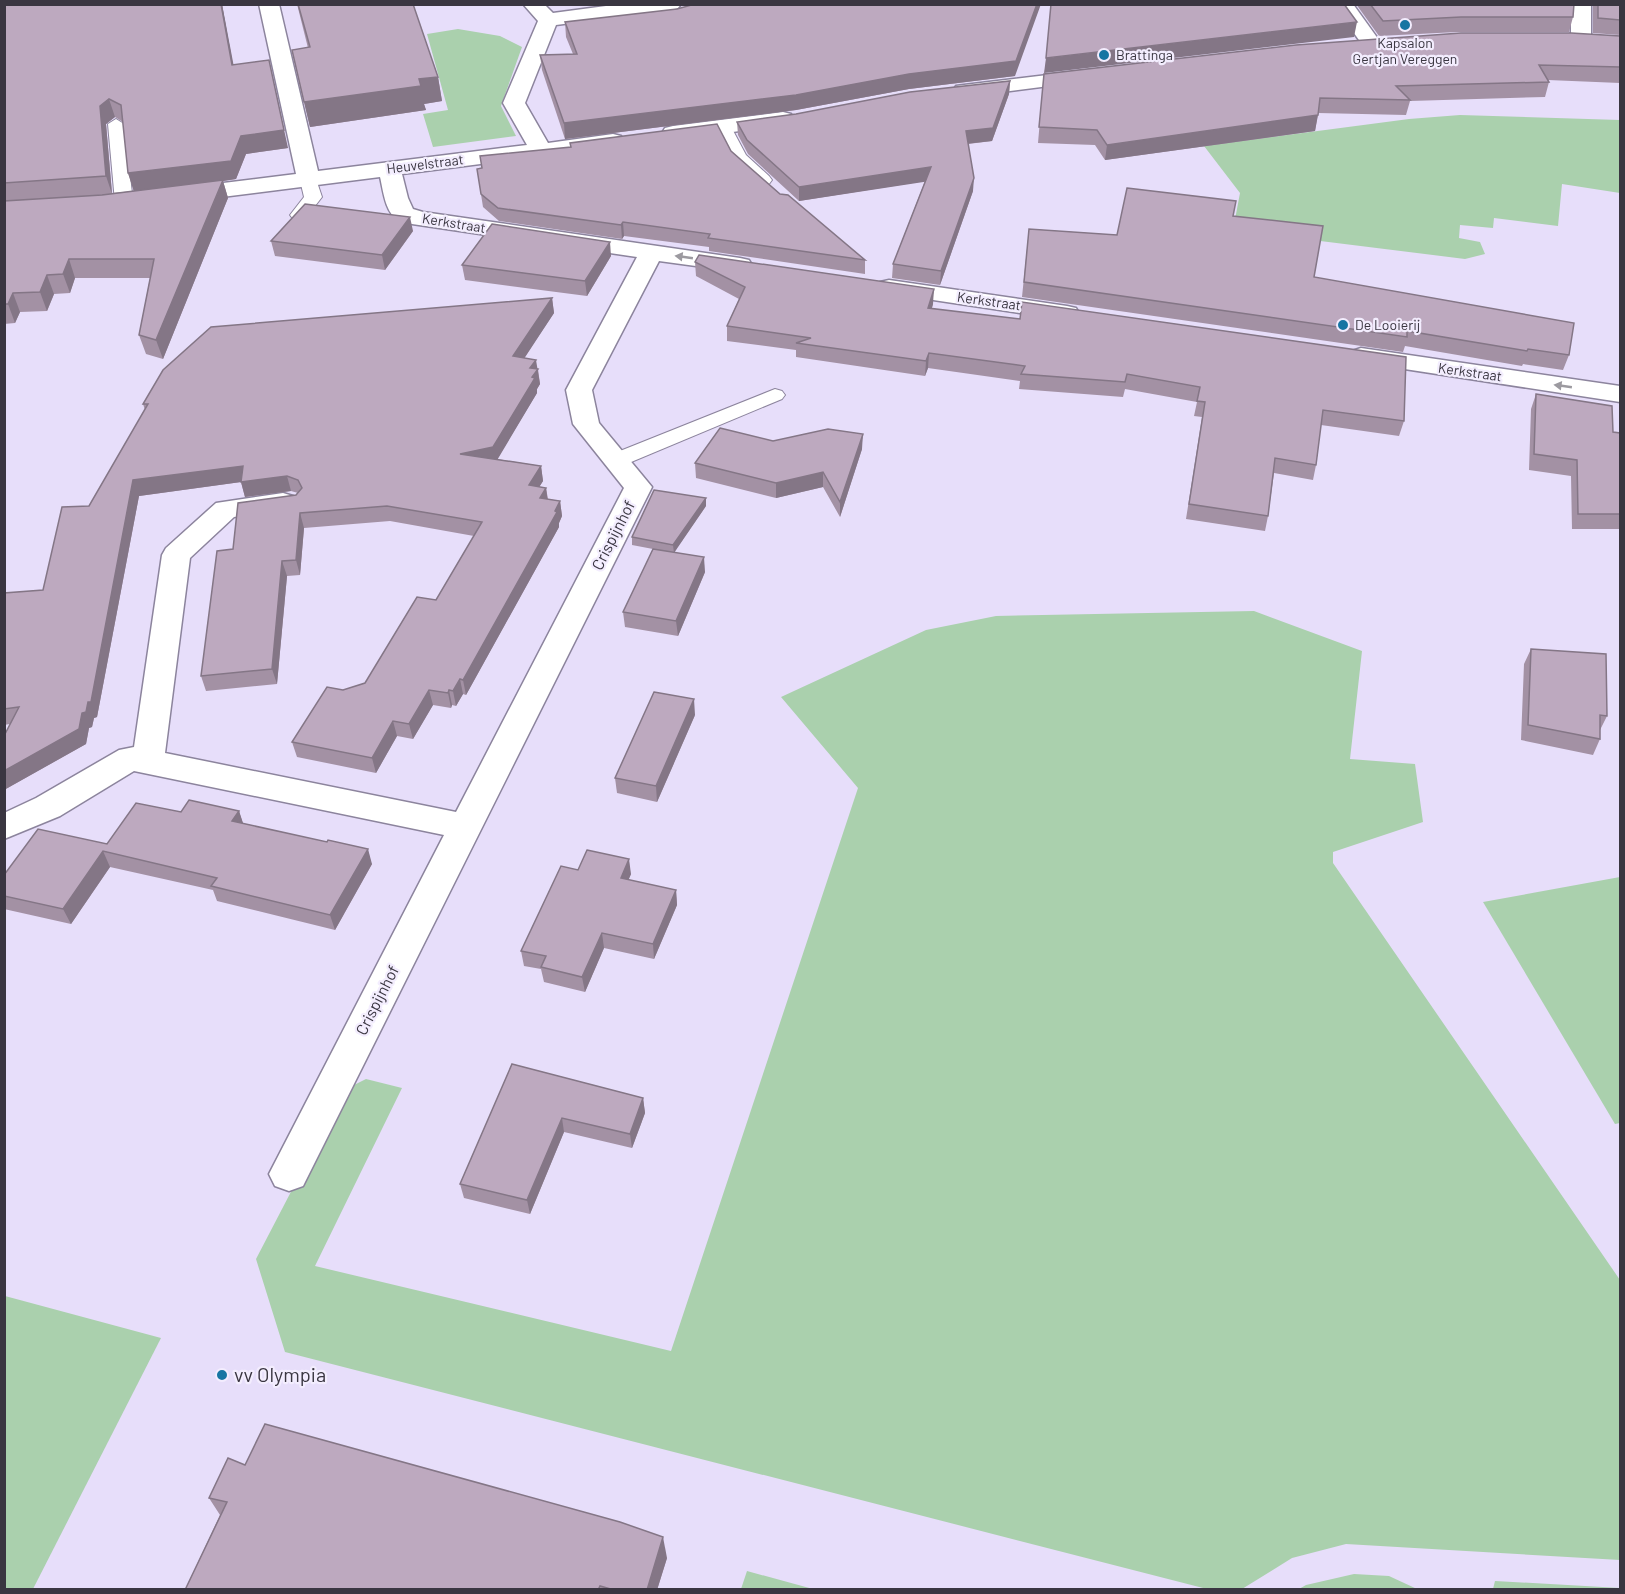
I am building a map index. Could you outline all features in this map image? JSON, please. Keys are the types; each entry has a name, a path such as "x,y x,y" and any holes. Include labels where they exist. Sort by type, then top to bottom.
{"street":[{"path":"269,4 309,180"},
{"path":"533,4 548,20"},
{"path":"548,20 671,4"},
{"path":"1343,4 1382,43 1349,46"},
{"path":"1558,40 1591,41 1581,4"},
{"path":"541,150 514,103 548,20"},
{"path":"944,93 1108,73"},
{"path":"655,135 802,116"},
{"name":"Heuvelstraat","path":"101,205 632,138"},
{"name":"Kerkstraat","path":"390,169 396,198 404,214 420,219 759,267"},
{"name":"Crispijnhof","path":"289,1174 638,487 586,424 579,390 652,252"},
{"name":"Kerkstraat","path":"869,284 1091,316"},
{"name":"Kerkstraat","path":"1338,353 1620,394"},
{"path":"148,761 176,555 226,509 290,502"},
{"path":"4,827 48,807 130,758 466,827"}],"lane":[{"path":"116,124 144,200"},
{"path":"723,127 739,158 780,195"},
{"path":"299,215 313,197 309,180"},
{"path":"617,460 775,395"}],"green space":[{"path":"458,29 500,36 522,47 501,106 516,136 433,147 423,114 448,110 427,34"},
{"path":"1460,115 1620,120 1620,193 1562,184 1558,226 1494,218 1493,228 1460,225 1459,238 1480,242 1485,254 1465,259 1233,230 1240,193 1204,146 1409,119"},
{"path":"1254,611 1362,651 1350,759 1415,764 1423,822 1333,852 1333,863 1620,1280 1620,1560 1346,1544 1292,1558 1242,1589 1207,1589 285,1352 256,1259 320,1136 348,1088 366,1079 402,1088 315,1266 671,1351 858,788 781,697 926,630 996,616"},
{"path":"1620,877 1620,1123 1615,1124 1483,902"},
{"path":"5,1296 161,1338 33,1589 5,1589"},
{"path":"747,1571 813,1589 741,1589"},
{"path":"1354,1574 1389,1576 1417,1589 1299,1589 1306,1585"},
{"path":"1495,1581 1620,1588 1620,1589 1493,1589"}],"building":[{"path":"4,4 221,4 232,65 269,60 284,130 241,136 231,161 128,173 121,105 109,99 100,106 106,176 4,183"},
{"path":"298,4 413,4 438,77 419,79 421,86 304,102 292,50 310,47"},
{"path":"695,4 1037,4 1016,61 909,74 796,95 564,123 540,55 577,54 565,22 677,9"},
{"path":"1051,4 1344,4 1357,22 1046,58"},
{"path":"1370,4 1574,4 1573,17 1461,17 1383,21"},
{"path":"1598,4 1620,4 1620,20 1598,18"},
{"path":"1461,33 1571,33 1620,36 1620,67 1539,65 1549,82 1396,86 1410,100 1320,98 1318,115 1107,145 1097,130 1039,127 1044,74 1296,45"},
{"path":"1010,81 993,128 966,131 974,178 941,271 893,264 931,167 799,187 747,140 737,122 796,114 910,92"},
{"path":"717,124 731,151 780,194 788,195 865,260 708,238 710,234 623,222 621,225 498,208 481,194 477,169 482,168 480,156 571,147 570,143"},
{"path":"223,180 156,340 139,335 154,259 69,259 63,274 47,275 40,292 13,293 8,304 4,304 4,201 102,195"},
{"path":"1127,188 1236,201 1233,216 1323,226 1314,277 1574,323 1569,355 1528,349 1527,351 1407,331 1407,337 1024,282 1029,229 1117,235"},
{"path":"305,204 410,217 382,255 271,241"},
{"path":"492,224 610,242 585,281 462,265"},
{"path":"699,255 934,289 928,308 1020,319 1022,302 1406,357 1404,421 1323,410 1316,465 1275,458 1268,516 1189,504 1205,402 1197,401 1200,387 1127,374 1125,382 1021,374 1025,366 929,353 926,361 796,343 811,338 727,326 745,287 695,262"},
{"path":"552,298 513,356 536,360 530,368 538,369 532,377 535,378 493,447 460,454 541,466 529,485 546,488 540,498 560,501 555,511 557,512 463,680 460,679 453,691 449,690 448,693 429,690 409,724 393,721 372,758 292,742 327,687 343,690 365,683 417,597 436,600 482,522 387,506 300,513 296,560 282,561 272,669 201,676 217,551 233,549 238,503 296,495 302,488 298,480 287,476 241,482 243,466 133,480 91,702 88,702 86,712 82,713 79,729 4,771 4,736 19,707 4,709 4,593 43,590 62,507 89,506 148,404 143,404 163,370 211,327"},
{"path":"1536,394 1612,406 1613,432 1620,433 1620,514 1578,514 1577,460 1534,454"},
{"path":"720,428 773,441 828,429 863,434 840,502 823,472 776,483 695,463"},
{"path":"654,490 706,498 673,545 632,537"},
{"path":"653,549 704,557 676,621 623,612"},
{"path":"1531,649 1606,654 1607,716 1600,715 1600,739 1528,725"},
{"path":"654,692 694,699 656,786 615,778"},
{"path":"189,800 239,811 232,821 368,849 330,915 211,886 217,878 103,851 63,909 4,896 4,875 38,829 107,844 136,803 181,812"},
{"path":"587,850 629,859 621,878 676,890 653,944 602,933 582,977 541,967 546,956 521,951 561,866 578,870"},
{"path":"512,1064 643,1098 630,1134 562,1118 527,1200 460,1184"},
{"path":"265,1424 620,1522 663,1537 647,1590 614,1590 600,1586 598,1590 185,1590 227,1502 209,1498 228,1458 245,1465"}],"place":[{"name":"Kapsalon Gertjan Vereggen","path":"1405,25"},
{"name":"Brattinga","path":"1104,55"},
{"name":"De Looierij","path":"1343,325"},
{"name":"vv Olympia","path":"222,1375"}]}
